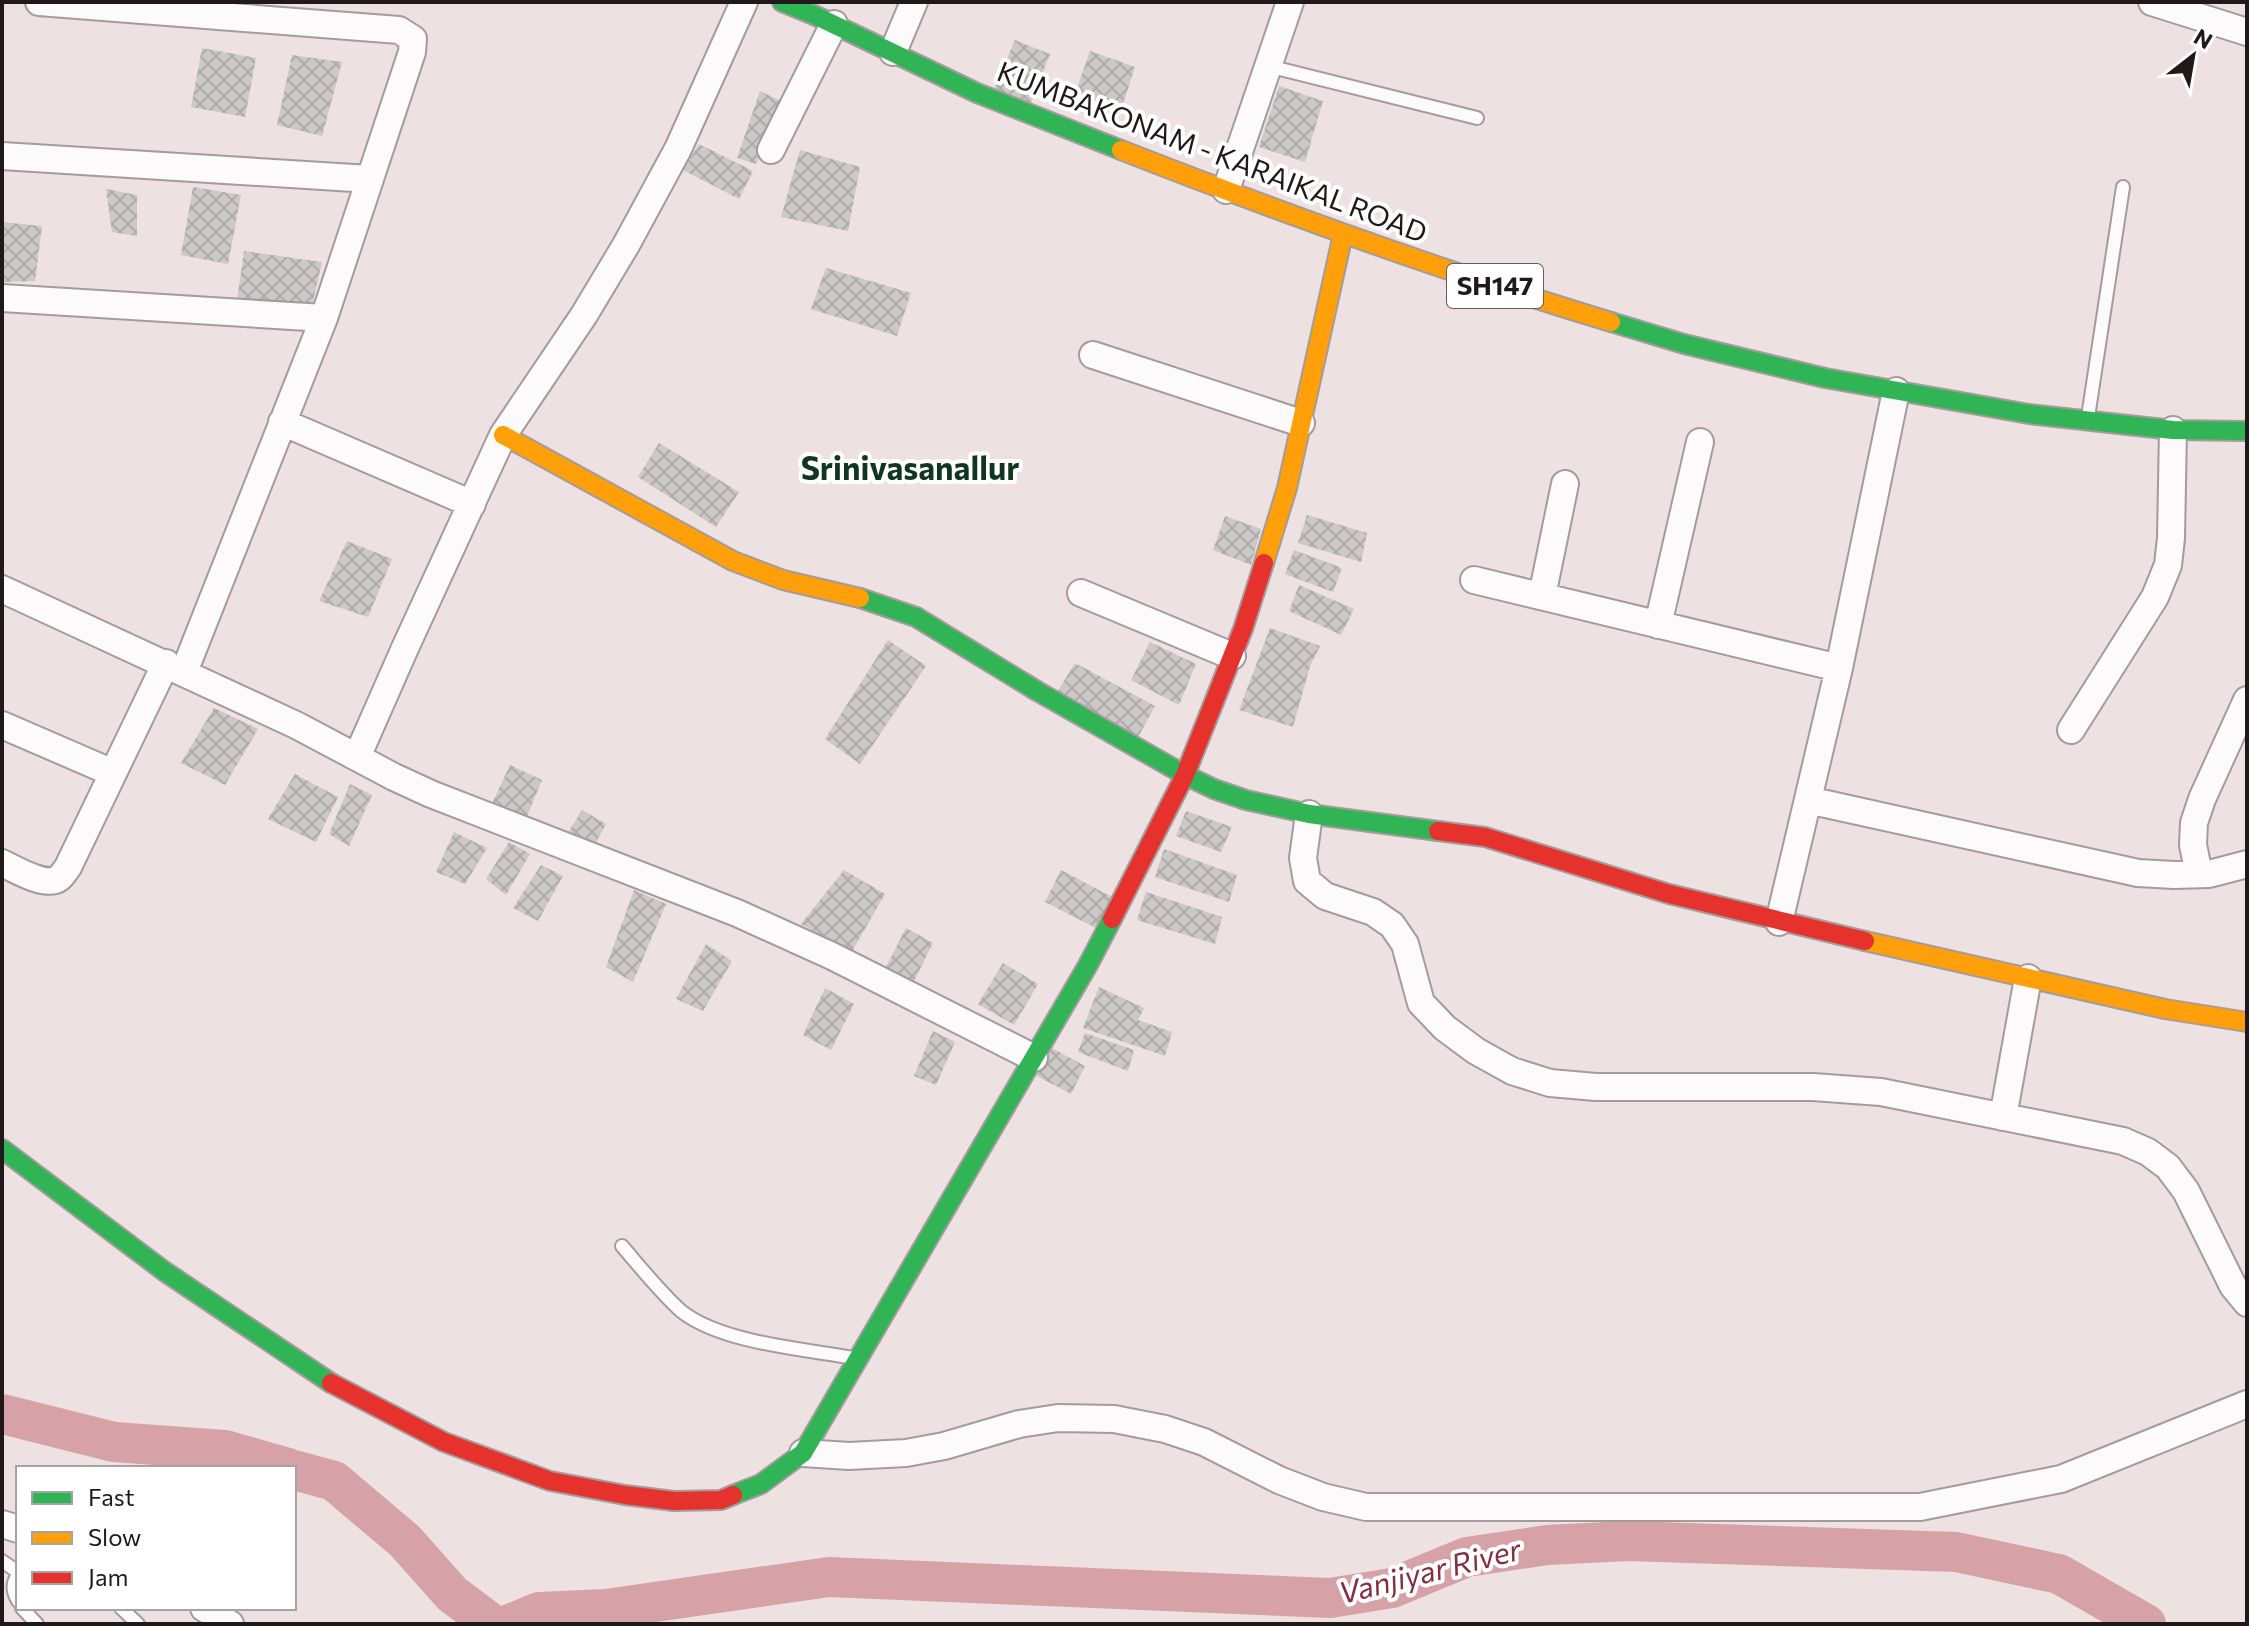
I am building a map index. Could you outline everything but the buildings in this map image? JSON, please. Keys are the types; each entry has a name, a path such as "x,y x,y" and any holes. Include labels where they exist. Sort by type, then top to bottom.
{"street":[{"path":"2,863 36,879 51,881 59,878 68,867 113,773 175,667 324,318 412,52 413,39 399,30 123,5 39,2"},
{"path":"357,757 503,435 584,315 626,245 678,149 744,2"},
{"name":"KUMBAKONAM - KARAIKAL ROAD","path":"782,2 991,99 1226,190 1343,234 1538,300 1684,344 1825,378 2029,414 2173,430 2247,431"},
{"path":"893,52 914,2"},
{"path":"1226,190 1290,2"},
{"path":"2152,2 2247,32"},
{"path":"771,150 834,24"},
{"path":"2,156 370,179"},
{"path":"2,1149 164,1271 320,1378 444,1442 550,1481 625,1495 674,1501 721,1500 761,1484 803,1453 1088,965 1185,775 1232,656 1274,533 1287,488 1343,234"},
{"path":"2,298 324,318"},
{"path":"1093,355 1301,423"},
{"path":"1779,922 1839,668 1896,391"},
{"path":"282,422 472,504"},
{"path":"2071,730 2155,597 2168,565 2173,430"},
{"path":"503,435 733,561 783,580 872,601 916,617 1037,691 1185,775 1246,800 1309,814 1485,837 1669,894 1779,922 2165,1009 2247,1022"},
{"path":"1658,625 1700,442"},
{"path":"1542,596 1565,484"},
{"path":"1474,580 1839,668"},
{"path":"2,589 175,667 431,794 737,913 832,956 1034,1058"},
{"path":"1081,593 1232,656"},
{"path":"2199,874 2193,845 2194,823 2202,799 2238,742 2247,700"},
{"path":"2,725 113,773"},
{"path":"1808,800 2138,873 2209,874 2247,864"},
{"path":"1309,814 1303,858 1307,881 1325,896 1373,912 1392,925 1405,944 1421,1003 1445,1028 1476,1051 1512,1071 1550,1083 1596,1087 1813,1087 1881,1092 2123,1141 2148,1152 2168,1167 2186,1191 2233,1286 2247,1303"},
{"path":"2003,1117 2028,978"},
{"path":"803,1453 849,1456 906,1453 944,1446 1019,1424 1058,1418 1114,1419 1165,1429 1204,1442 1294,1486 1323,1497 1366,1507 1920,1507 2061,1479 2247,1404"},
{"path":"207,1610 230,1624"}],"lane":[{"path":"1268,66 1477,118"},
{"path":"2087,421 2123,187"},
{"path":"622,1246 683,1312 707,1326 735,1337 857,1358"},
{"path":"16,1577 13,1583 16,1598"},
{"path":"123,1610 138,1624"}],"waterway":[{"name":"Vanjiyar River","path":"2,1414 114,1442 225,1450 281,1466"},
{"name":"Vanjiyar River","path":"296,1471 334,1481 405,1541 452,1594 492,1624"},
{"name":"Vanjiyar River","path":"510,1624 539,1612 606,1609 829,1577 1330,1598 1392,1588 1467,1557 1547,1545 1628,1541 1956,1552 2059,1574 2146,1624"}],"traffic: fast":[{"path":"782,2 977,93 1121,150"},
{"path":"1611,322 1684,344 1825,378 2029,414 2173,430 2247,431"},
{"path":"860,598 916,617 1037,691 1214,789 1246,800 1309,814 1438,831"},
{"path":"733,1495 761,1484 803,1453 1112,919"},
{"path":"2,1149 164,1271 331,1383"}],"traffic: slow":[{"path":"1121,150 1364,241 1611,322"},
{"path":"1264,563 1287,488 1343,234"},
{"path":"503,435 733,561 783,580 860,598"},
{"path":"1865,941 2165,1009 2247,1022"}],"traffic: jam":[{"path":"1112,919 1185,775 1243,629 1264,563"},
{"path":"1438,831 1485,837 1669,894 1865,941"},
{"path":"331,1383 444,1442 550,1481 674,1501 721,1500 733,1495"}],"district":[{"name":"Srinivasanallur","path":"910,469"}]}
